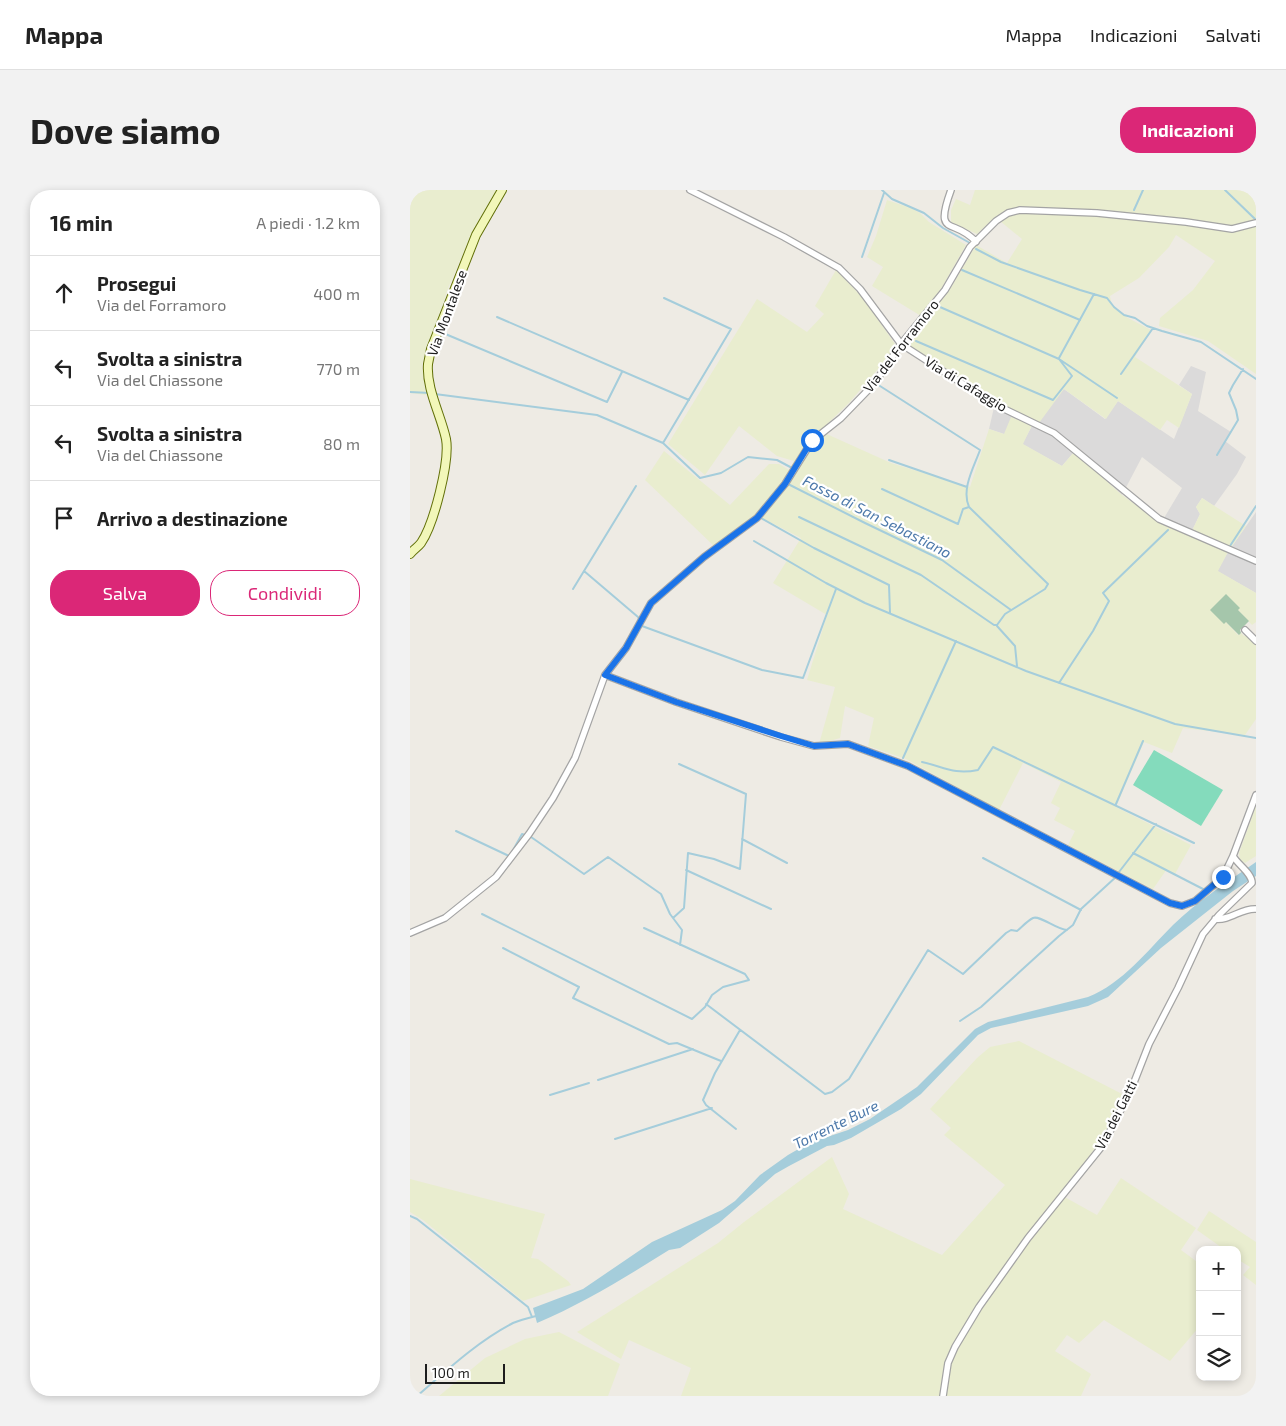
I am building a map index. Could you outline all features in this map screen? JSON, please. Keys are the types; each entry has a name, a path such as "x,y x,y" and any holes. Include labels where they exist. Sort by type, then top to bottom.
{"main road":[{"name":"Via Montalese","path":"410,554 421,543 430,521 444,476 447,454 446,440 430,381 428,365 432,349 476,235 502,190"}],"street":[{"name":"Via di Cafaggio","path":"690,190 784,237 839,268 860,289 901,344 994,404 1054,433 1159,519 1256,562"},
{"path":"952,190 944,211 945,221 950,227 964,233 976,242"},
{"name":"Via del Forramoro","path":"410,933 445,918 496,877 529,834 553,798 574,758 605,675 626,648 651,603 704,557 757,518 785,484 812,440 841,418 874,384 901,344 945,290 968,251 1002,217 1013,211 1020,210 1097,212 1232,229 1256,223"},
{"path":"1245,630 1256,641"},
{"path":"605,675 676,702 789,739 814,746 848,744 908,766 1170,903 1182,906 1195,901 1223,877 1256,795"},
{"name":"Via dei Gatti","path":"943,1396 948,1363 954,1347 1028,1238 1104,1145 1131,1090 1149,1044 1178,988 1200,939 1215,919 1250,886 1252,879 1233,856"},
{"path":"1215,919 1224,920 1243,910 1256,909"}],"shaded area":[{"path":"1191,366 1206,372 1198,411 1231,432 1225,441 1246,457 1237,474 1214,506 1202,498 1196,507 1200,514 1190,535 1161,523 1182,488 1142,457 1122,495 1074,452 1062,466 1022,444 1032,426 1004,434 989,429 995,403 1064,389 1105,419 1118,401 1174,439 1192,394 1179,385"},
{"path":"1256,512 1256,593 1217,571"}],"green space":[{"path":"410,190 497,190 470,238 449,286 422,364 426,395 410,393"},
{"path":"975,190 1256,190 1256,374 1208,341 1159,326 1160,318 1193,290 1215,261 1176,235 1169,247 1139,278 1110,296 1112,306 1128,318 1151,330 1135,357 1192,394 1179,428 1167,420 1160,430 1118,401 1106,419 1064,389 1039,423 995,403 909,346 925,321 952,286 976,245 1007,263 1022,239 995,217 977,234 951,222 951,210 956,199 970,205"},
{"path":"887,200 920,213 929,222 966,245 941,289 921,316 872,286 883,267 867,257 876,236"},
{"path":"836,270 863,298 895,344 890,355 849,403 820,431 891,463 970,487 989,429 1004,434 1011,417 1032,425 1023,444 1062,466 1074,452 1122,495 1161,523 1190,535 1200,514 1196,507 1202,498 1246,526 1228,552 1218,571 1256,593 1256,622 1252,625 1238,610 1226,622 1238,635 1241,633 1244,636 1248,634 1256,642 1256,719 1245,735 1183,728 1172,753 1144,742 1116,807 1191,845 1175,874 1167,869 1153,889 1068,845 1075,831 1054,820 1060,808 1051,803 1061,782 1023,763 999,810 906,759 868,746 874,718 845,706 840,738 819,744 835,687 807,680 827,615 773,583 801,538 756,515 714,546 645,480 664,451 730,505 769,464 779,464 789,470 794,461 777,456 739,426 705,475 668,444 757,299 807,332 824,314 815,306"},
{"path":"1226,594 1240,608 1238,610 1249,621 1240,630 1241,633 1239,635 1210,610"},
{"path":"1154,750 1223,790 1201,826 1133,785"},
{"path":"1256,806 1256,856 1245,863 1240,860 1239,853"},
{"path":"1019,1041 1126,1096 1109,1129 1061,1195 1097,1215 1121,1178 1196,1228 1181,1250 1196,1261 1196,1331 1170,1361 1104,1320 1079,1343 1067,1335 1055,1351 1091,1374 1081,1396 681,1396 691,1368 629,1340 621,1359 577,1332 718,1243 832,1157 849,1194 843,1209 942,1255 1005,1185 944,1135 951,1128 930,1109 977,1058 990,1047"},
{"path":"410,1179 545,1214 531,1258 538,1259 571,1285 523,1301 423,1220 410,1212"},
{"path":"1209,1211 1256,1242 1256,1285 1243,1275 1250,1267 1241,1261 1241,1246 1219,1246 1197,1230"},
{"path":"559,1332 620,1364 608,1396 439,1396 485,1358 525,1339"}],"water":[{"path":"1256,862 1256,876 1233,891 1161,948 1108,997 1088,1006 991,1028 978,1035 921,1094 901,1109 851,1138 827,1146 775,1174 719,1223 680,1248 669,1250 621,1280 537,1323 533,1308 583,1289 652,1242 722,1210 735,1201 760,1175 809,1143 848,1130 870,1119 917,1087 975,1029 988,1022 1088,997 1112,984 1134,966 1192,908"}],"waterway":[{"path":"882,190 892,199 924,213 943,228 970,243"},
{"path":"1134,210 1143,190"},
{"path":"1225,190 1256,220"},
{"path":"862,257 884,193"},
{"path":"976,249 1001,262 1107,298 1124,315 1135,318 1147,326 1201,342 1256,379"},
{"path":"962,270 1080,320"},
{"path":"1059,358 1094,294"},
{"path":"663,443 731,329 664,298"},
{"path":"940,307 1059,359 1117,398"},
{"path":"497,317 689,400"},
{"path":"1121,374 1153,328"},
{"path":"443,333 607,402 622,372"},
{"path":"916,341 1053,400 1072,376 1059,359"},
{"path":"1217,455 1238,420 1229,393 1243,369"},
{"path":"880,386 980,450 967,486 966,493 969,507 1048,584 1045,589 1005,614 997,625"},
{"path":"410,392 430,393"},
{"path":"435,394 597,415 663,443 700,478 721,473 748,457 777,460 794,469"},
{"path":"889,460 967,487"},
{"name":"Fosso di San Sebastiano","path":"788,484 942,560 1011,610"},
{"path":"573,589 636,486"},
{"path":"882,489 958,524 963,509 969,507"},
{"path":"1230,546 1256,506"},
{"path":"759,517 814,548 889,585 890,613"},
{"path":"799,517 921,575 994,625 997,625"},
{"path":"1059,683 1093,631 1109,601 1103,593 1168,530"},
{"path":"754,541 826,583 865,603 1026,671 1175,724 1256,738"},
{"path":"584,571 639,619"},
{"path":"641,624 642,626 762,670 803,678 836,589"},
{"name":"Fosso di San Sebastiano","path":"997,626 1015,646 1017,666"},
{"path":"903,758 956,641"},
{"path":"1116,804 1143,741"},
{"path":"922,762 962,772 978,770 993,747 1194,843"},
{"path":"673,918 684,908 688,853 714,859 740,869 746,794 679,764"},
{"path":"1119,872 1156,824"},
{"path":"456,831 509,856"},
{"path":"512,852 522,834 531,837 584,874 608,857 661,894 670,914 682,930 680,945"},
{"path":"742,839 787,863"},
{"path":"1133,853 1203,889"},
{"path":"983,858 1081,910"},
{"path":"686,870 771,909"},
{"path":"960,1021 981,1007 1073,925 1081,909 1117,876"},
{"path":"482,914 692,1019 705,1007 712,995 723,987 749,980 745,974 644,928"},
{"path":"706,1004 825,1094 832,1092 849,1079 928,950 963,974 1006,933 1011,930 1017,931 1033,918 1067,930"},
{"path":"503,948 579,987 573,998 669,1044 677,1043 721,1061"},
{"path":"736,1129 706,1105 703,1100 715,1073 740,1030"},
{"path":"598,1080 693,1049"},
{"path":"550,1095 589,1083"},
{"path":"615,1139 712,1108"},
{"path":"410,1216 417,1219 528,1307 532,1317"},
{"name":"Torrente Bure","path":"417,1396 487,1338 513,1323 536,1316"}],"route":[{"path":"812,440 785,484 757,518 704,557 651,603 626,648 605,675 676,702 814,746 848,744 884,756 908,766 1170,903 1182,906 1195,901 1223,877"}]}
